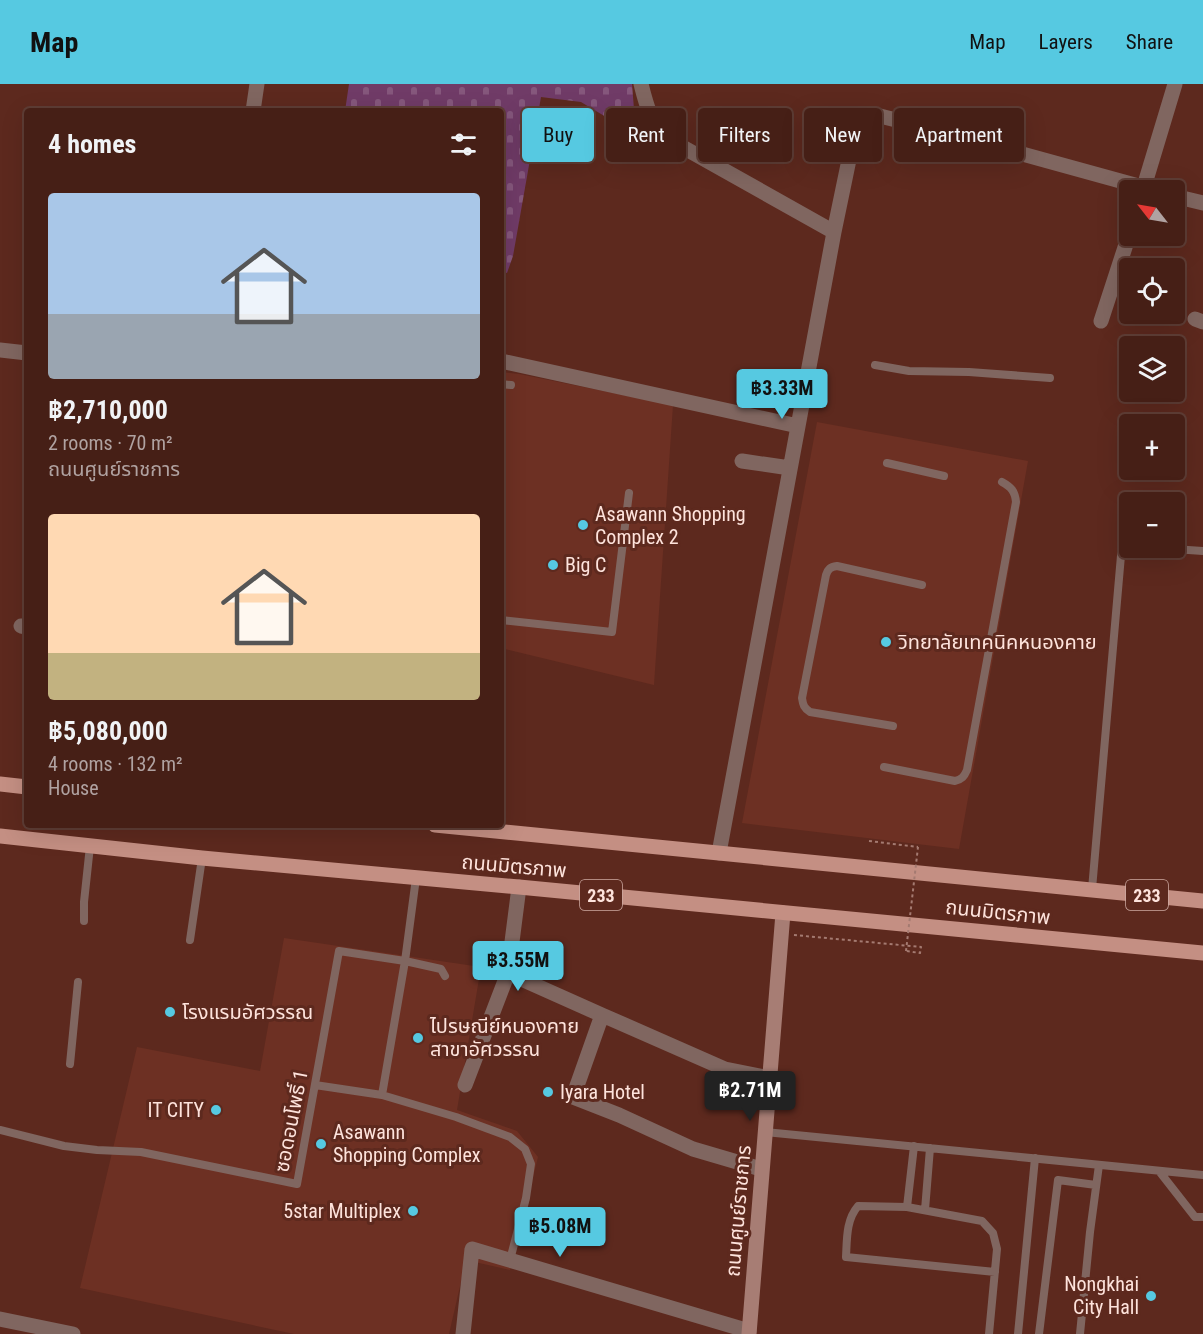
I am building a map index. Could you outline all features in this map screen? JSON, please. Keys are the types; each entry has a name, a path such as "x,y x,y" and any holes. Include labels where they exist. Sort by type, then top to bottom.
{"main road":[{"path":"0,784 24,787"},
{"name":"ถนนมิตรภาพ","path":"465,828 1203,901"},
{"name":"ถนนมิตรภาพ","path":"0,836 202,858 1203,953"}],"street":[{"path":"253,108 257,84"},
{"path":"642,84 647,107 654,124 664,135 834,232"},
{"path":"1150,180 1175,84"},
{"path":"719,853 834,232 856,126 860,118 868,115 932,129 1119,182"},
{"path":"1185,199 1203,203"},
{"path":"1101,321 1119,281"},
{"path":"0,350 24,353"},
{"path":"504,362 798,426"},
{"path":"742,461 790,468"},
{"path":"465,1085 508,973 519,887"},
{"name":"ถนนศูนย์ราชการ","path":"749,1333 783,913"},
{"path":"508,973 724,1069 769,1077"},
{"path":"602,1015 573,1097 693,1149 761,1168"},
{"path":"463,1334 472,1249 749,1333"},
{"path":"0,1319 44,1331 73,1334"}],"lane":[{"path":"875,364 909,371 969,372 1050,378"},
{"path":"504,385 511,386"},
{"path":"888,463 944,476"},
{"path":"884,767 955,781 960,780 967,770 1016,502 1015,493 1010,486 1002,482"},
{"path":"504,620 612,632 628,493"},
{"path":"1185,550 1203,551"},
{"path":"1092,889 1121,558"},
{"path":"893,726 810,712 803,704 802,698 825,575 832,567 837,566 922,585"},
{"path":"84,921 90,846"},
{"path":"190,940 202,858"},
{"path":"382,1095 405,962 416,878"},
{"name":"ซอดอนโพธิ์ 1","path":"0,1130 64,1146 141,1152 297,1185 339,951 405,962"},
{"path":"405,962 441,969 445,976"},
{"path":"70,1064 78,982"},
{"path":"315,1085 382,1095 456,1117 510,1137 525,1149 531,1164 526,1198 510,1260"},
{"path":"765,1132 1203,1175"},
{"path":"907,1207 914,1146"},
{"path":"925,1210 930,1148"},
{"path":"1018,1334 1035,1158"},
{"path":"1080,1334 1099,1165"},
{"path":"1159,1171 1195,1217 1203,1217"},
{"path":"1038,1334 1058,1180 1096,1185"},
{"path":"989,1334 995,1272 997,1249 993,1233 982,1221 907,1207 858,1206 852,1213 846,1257 995,1272"}],"path":[{"path":"782,934 921,947 920,953 906,951 918,847 869,842"}],"shaded area":[{"name":"Asawann Shopping Complex 2","path":"504,372 673,405 654,685 504,649"},
{"name":"วิทยาลัยเทคนิคหนองคาย","path":"817,422 1028,461 959,849 742,823"},
{"name":"Asawann Shopping Complex","path":"284,938 481,967 457,1110 517,1131 538,1157 510,1270 466,1260 449,1334 294,1334 80,1288 137,1047 260,1071"}],"green space":[{"path":"349,84 632,84 634,108 606,108 606,117 581,102 541,97 539,108 522,108 522,162 530,162 513,256 507,273 504,272 504,108 345,108"}],"place":[{"name":"Asawann Shopping Complex 2","path":"583,525"},
{"name":"Big C","path":"553,565"},
{"name":"วิทยาลัยเทคนิคหนองคาย","path":"886,642"},
{"name":"โรงแรมอัศวรรณ","path":"170,1012"},
{"name":"ไปรษณีย์หนองคาย สาขาอัศวรรณ","path":"418,1038"},
{"name":"Iyara Hotel","path":"548,1092"},
{"name":"IT CITY","path":"216,1110"},
{"name":"Asawann Shopping Complex","path":"321,1144"},
{"name":"5star Multiplex","path":"413,1211"},
{"name":"Nongkhai City Hall","path":"1151,1296"}]}
